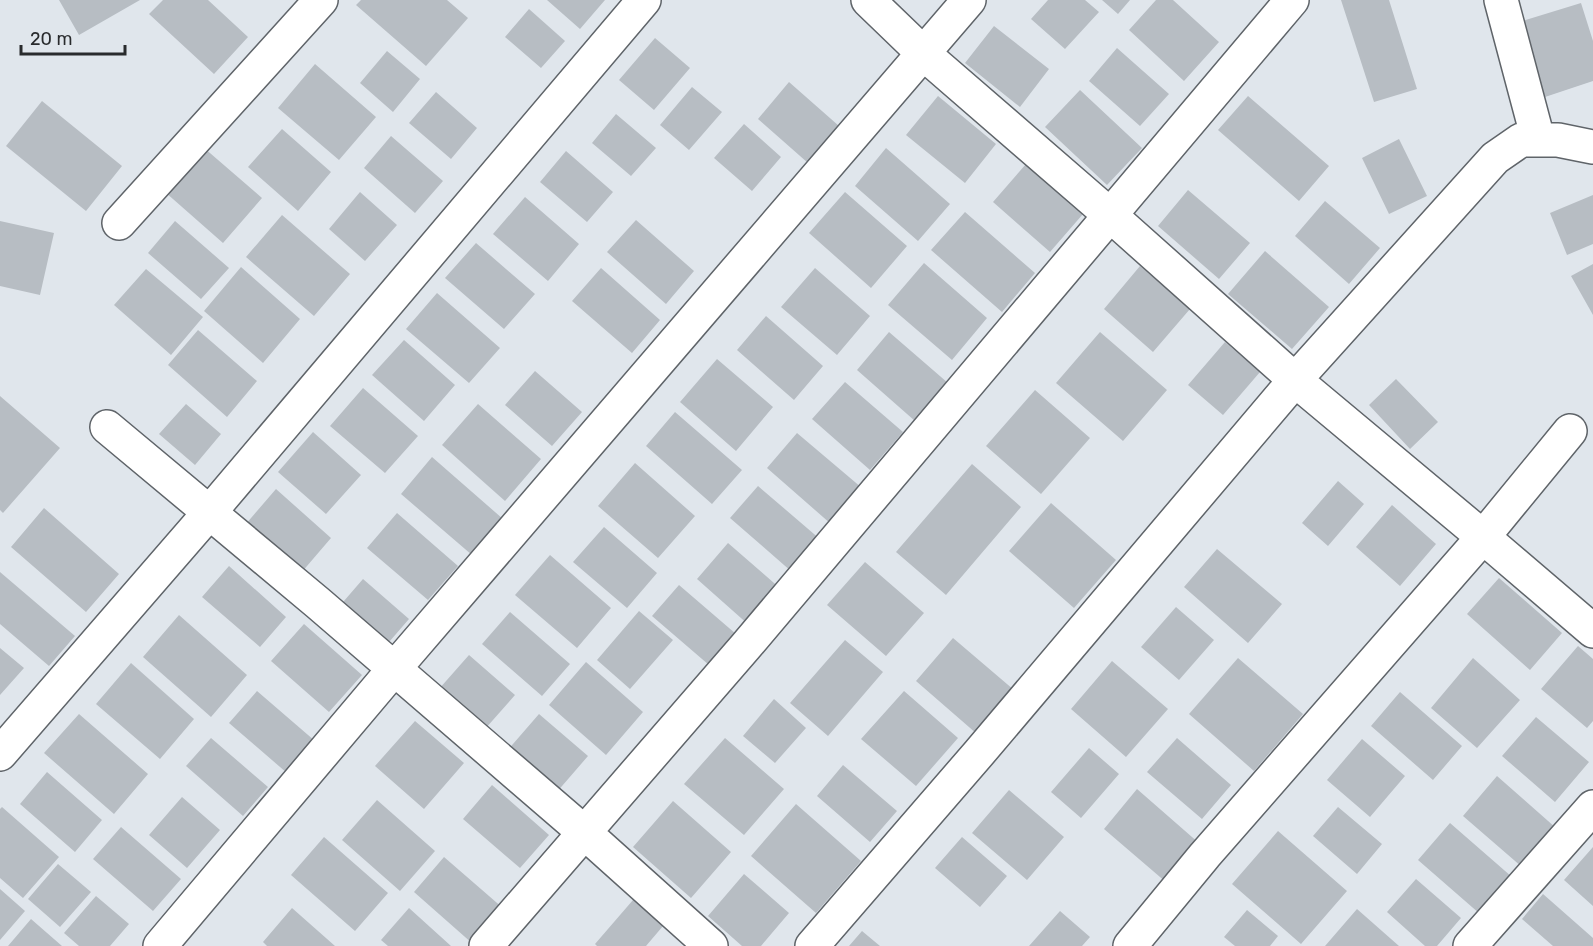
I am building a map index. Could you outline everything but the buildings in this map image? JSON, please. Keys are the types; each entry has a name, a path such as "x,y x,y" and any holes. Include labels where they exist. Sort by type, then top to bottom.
{"street":[{"path":"119,223 321,0"},
{"path":"0,754 209,513 644,0"},
{"path":"868,0 924,54 1110,215 1295,380 1593,631"},
{"path":"160,946 394,669 969,0"},
{"path":"486,946 746,646 1292,0"},
{"path":"1502,0 1538,139"},
{"path":"812,946 987,744 1295,380 1495,158 1521,140 1558,140 1593,147"},
{"path":"107,427 318,603 585,833 711,946"},
{"path":"1130,946 1205,855 1483,537 1570,431"},
{"path":"1478,943 1593,807"}]}
